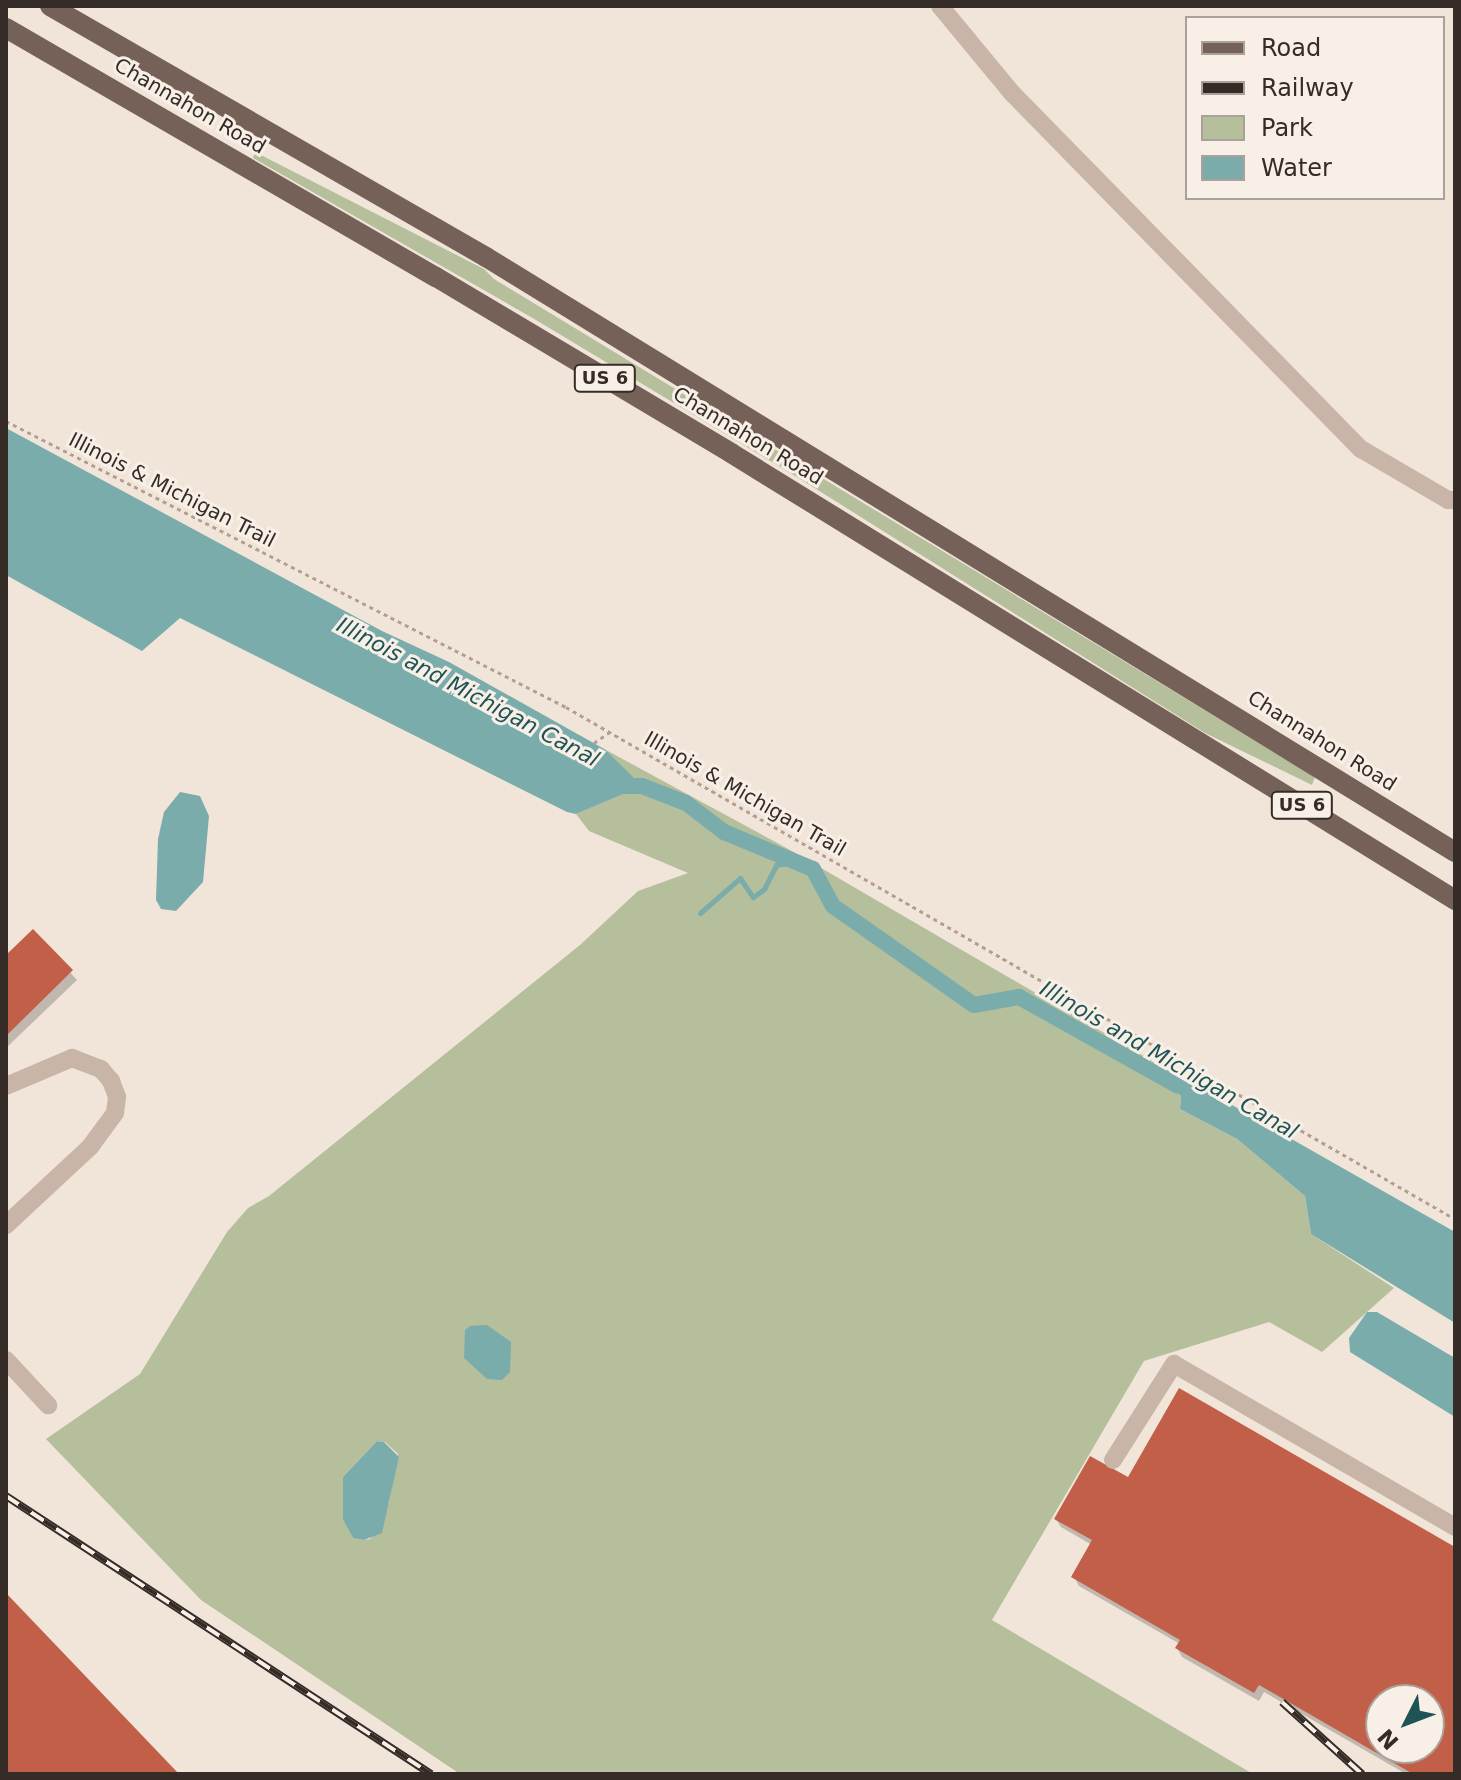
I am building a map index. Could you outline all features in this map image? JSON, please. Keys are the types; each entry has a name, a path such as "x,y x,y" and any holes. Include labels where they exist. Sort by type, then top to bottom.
{"main road":[{"name":"Channahon Road","path":"50,6 486,257 1455,852"},
{"name":"Channahon Road","path":"6,28 410,261 731,453 1455,900"}],"street":[{"path":"940,6 1012,93 1361,449 1448,500 1455,500"},
{"path":"6,1086 72,1058 101,1069 111,1081 117,1097 115,1113 90,1147 6,1225"},
{"path":"6,1360 48,1405"},
{"path":"1113,1460 1174,1364 1455,1527"}],"path":[{"name":"Illinois & Michigan Trail","path":"6,421 610,732 1455,1219"},
{"path":"594,743 610,732"},
{"path":"1191,1082 1193,1069"}],"green space":[{"path":"255,152 484,269 494,279 1315,777 1312,785 1205,733 805,482 536,320 253,158"},
{"path":"606,750 792,851 1185,1080 1163,1076 1181,1096 1180,1109 1237,1139 1305,1196 1311,1234 1394,1288 1322,1352 1269,1322 1144,1361 992,1620 1253,1774 460,1774 201,1600 46,1439 140,1374 227,1232 248,1208 269,1196 580,945 638,891 688,873 589,831 576,814 641,786","holes":["377,1441 385,1442 398,1454 389,1503 370,1539 353,1538 343,1520 343,1477"]}],"water":[{"path":"6,428 382,631 449,662 606,750 642,786 576,814 567,812 180,618 142,651 6,575"},
{"path":"180,792 200,796 209,816 203,882 176,911 161,909 156,900 158,839 164,812"},
{"path":"1161,1076 1185,1080 1209,1092 1455,1232 1455,1323 1311,1234 1305,1196 1237,1139 1180,1109 1181,1096"},
{"path":"1367,1312 1377,1312 1455,1358 1455,1417 1350,1352 1349,1338"},
{"path":"487,1325 511,1342 510,1372 502,1380 487,1379 464,1358 465,1330 470,1326"},
{"path":"377,1441 384,1442 399,1457 382,1533 364,1540 353,1538 343,1520 343,1477"}],"building":[{"path":"33,929 73,970 6,1036 6,955"},
{"path":"1179,1388 1455,1547 1455,1774 1413,1774 1396,1764 1445,1764 1445,1684 1365,1684 1365,1746 1259,1685 1254,1693 1175,1648 1180,1640 1071,1577 1092,1540 1054,1519 1090,1456 1128,1477"},
{"path":"6,1593 179,1774 6,1774"}],"waterway":[{"name":"Illinois and Michigan Canal","path":"622,786 642,786 686,803 724,832 813,869 833,906 974,1005 1019,997 1178,1086"},
{"path":"700,913 740,878 753,897 764,889 776,865 795,862"}],"railway":[{"path":"6,1496 431,1774"},
{"path":"1282,1702 1362,1774"}]}
